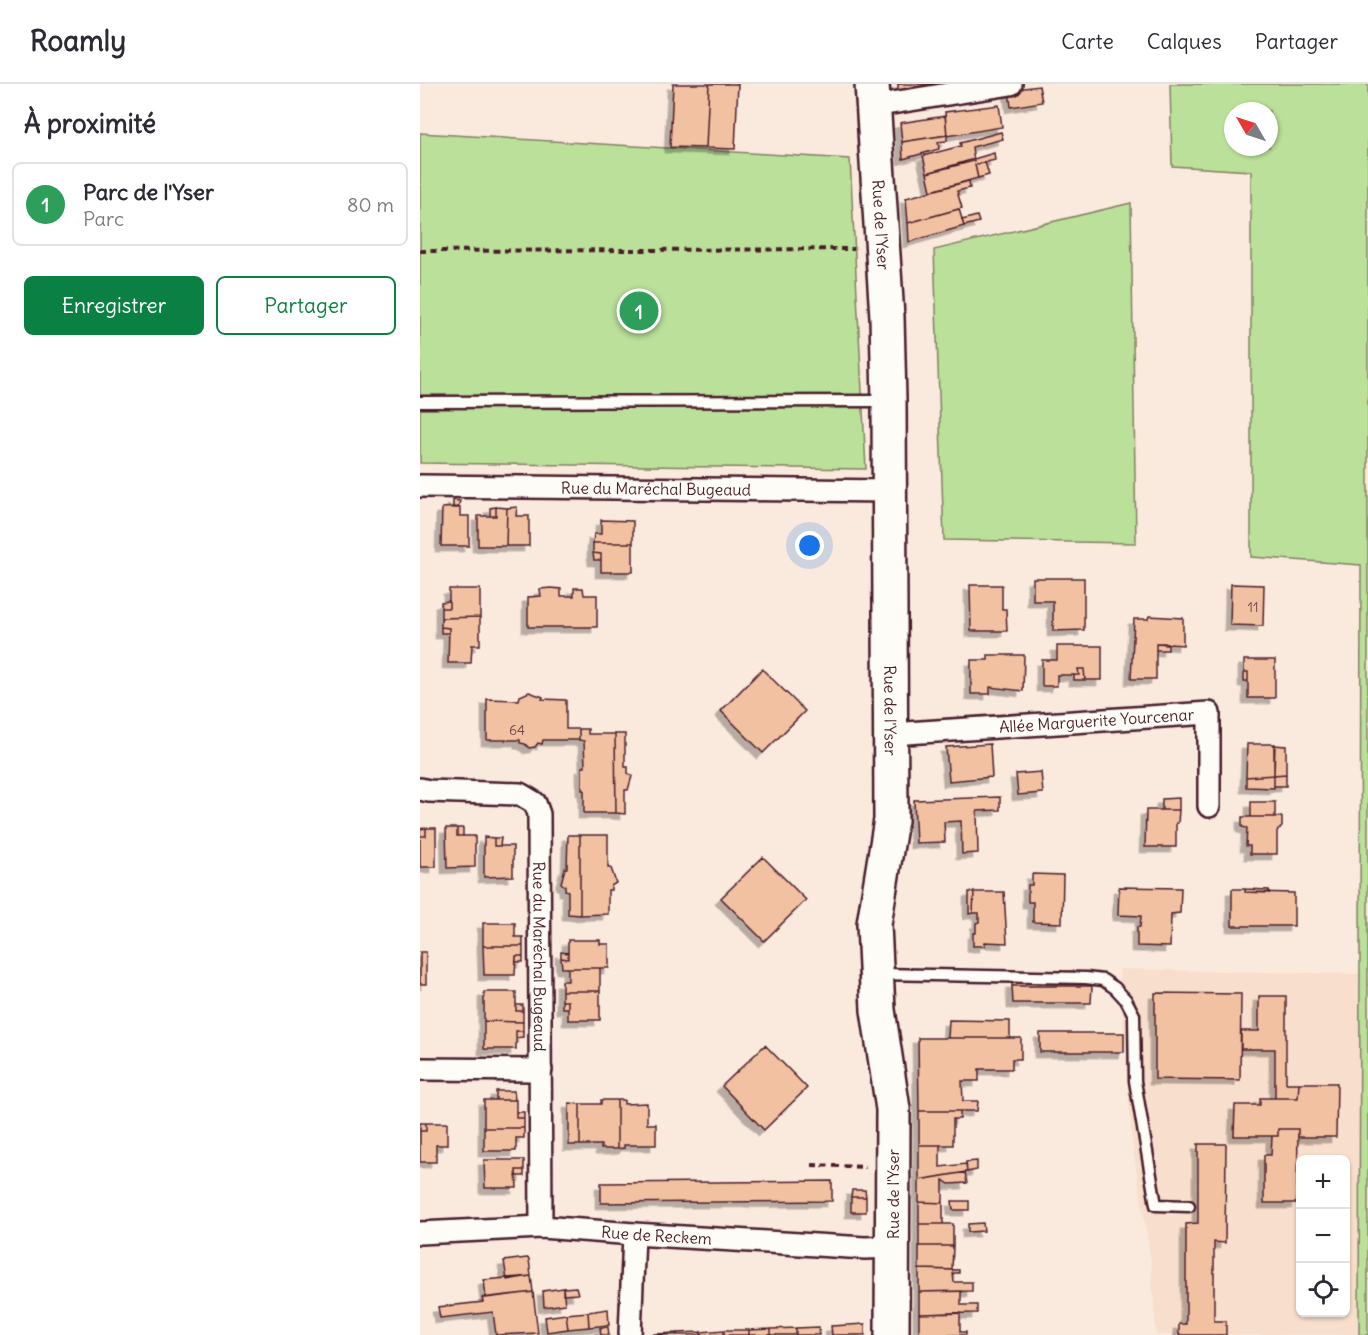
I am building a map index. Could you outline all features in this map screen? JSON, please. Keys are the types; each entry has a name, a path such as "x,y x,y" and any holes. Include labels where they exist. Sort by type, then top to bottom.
{"main road":[{"name":"Rue de l'Yser","path":"872,95 889,401 891,820 876,911 876,974 878,1010 893,1109 892,1335"}],"street":[{"path":"872,95 1011,84"},
{"name":"Rue du Maréchal Bugeaud","path":"420,486 890,490"},
{"name":"Allée Marguerite Yourcenar","path":"891,734 1209,713 1209,806"},
{"name":"Rue du Maréchal Bugeaud","path":"420,789 514,793 531,800 537,807 541,822 541,1227"},
{"path":"420,1069 541,1070"},
{"name":"Rue de Reckem","path":"420,1233 541,1227 893,1248"},
{"path":"630,1335 634,1234"}],"lane":[{"path":"420,402 889,401"},
{"path":"876,974 1086,978 1102,980 1115,988 1126,1000 1134,1015 1135,1081 1155,1205 1188,1206"}],"path":[{"path":"420,251 882,249"},
{"path":"812,1165 893,1168"}],"shaded area":[{"path":"1119,969 1360,974 1359,1335 1156,1335 1151,1262 1132,1142"}],"green space":[{"path":"1170,84 1368,84 1368,1335 1359,1335 1361,565 1251,557 1251,171 1172,166"},
{"path":"420,133 850,159 866,469 420,463"},
{"path":"1131,203 1136,543 944,540 934,250"}],"building":[{"path":"673,84 709,84 706,148 670,147"},
{"path":"709,84 738,84 735,149 706,148"},
{"path":"898,84 958,84 898,92"},
{"path":"1039,86 1042,102 1011,107 1009,90"},
{"path":"999,105 1002,127 947,136 945,112"},
{"path":"945,116 947,135 902,142 900,123"},
{"path":"1001,132 1003,139 972,147 974,161 927,173 923,156"},
{"path":"947,135 947,141 938,142 939,149 903,159 902,142"},
{"path":"994,153 995,160 975,165 978,178 931,191 927,173"},
{"path":"985,162 989,175 978,178 975,165"},
{"path":"969,181 970,188 957,191 962,208 908,223 906,198"},
{"path":"959,209 964,226 909,242 908,223"},
{"path":"977,216 979,222 964,226 962,220"},
{"path":"453,500 460,501 458,508 453,508"},
{"path":"460,507 460,516 469,516 469,546 441,546 442,508"},
{"path":"496,507 496,516 490,516 490,508"},
{"path":"496,507 507,508 506,546 478,546 478,516 496,516"},
{"path":"517,507 516,516 529,516 529,546 506,546 507,508"},
{"path":"601,520 633,521 633,543 593,543 594,534 601,534"},
{"path":"593,543 633,543 633,572 601,572 601,554 593,553"},
{"path":"593,553 601,554 601,560 594,560"},
{"path":"1033,578 1084,578 1084,630 1053,631 1053,601 1033,601"},
{"path":"1231,584 1264,585 1263,626 1230,625"},
{"path":"970,585 1002,585 1002,609 1006,609 1007,631 971,631"},
{"path":"574,588 583,588 584,595 597,595 597,627 528,627 528,597 541,596 540,589 561,589 561,596 574,596"},
{"path":"449,589 480,589 480,617 441,618 441,608 449,608"},
{"path":"449,601 449,608 441,608 441,602"},
{"path":"1149,616 1183,618 1183,645 1156,643 1156,679 1131,679 1134,619 1148,619"},
{"path":"480,617 480,645 472,645 471,663 448,663 449,628 441,627 441,618"},
{"path":"441,627 449,628 449,633 441,633"},
{"path":"1156,643 1165,643 1168,645 1168,650 1156,650"},
{"path":"1057,646 1102,646 1102,680 1085,680 1084,669 1078,669 1079,675 1057,675 1057,686 1042,686 1042,660 1057,660"},
{"path":"988,655 1024,655 1023,691 990,687 990,694 971,694 971,660 988,660"},
{"path":"1244,660 1275,660 1275,698 1248,698 1248,672 1244,672"},
{"path":"762,669 805,711 763,753 721,711"},
{"path":"1078,669 1084,669 1085,680 1074,680 1074,675 1079,675"},
{"path":"1244,672 1248,672 1248,681 1244,681"},
{"path":"529,692 543,697 542,699 566,700 566,729 579,729 579,740 543,740 542,744 538,743 535,747 529,748 520,743 520,740 487,740 487,699 519,700 520,696"},
{"path":"579,729 588,729 588,734 615,734 616,813 584,813 582,767 585,767 584,741 579,740"},
{"path":"615,734 625,734 625,767 628,767 628,773 632,776 628,790 625,790 625,814 616,813"},
{"path":"990,744 992,777 949,781 946,747"},
{"path":"1247,744 1275,744 1274,775 1246,777"},
{"path":"1274,745 1286,746 1286,774 1274,775"},
{"path":"1041,772 1043,793 1018,795 1016,774"},
{"path":"1286,774 1286,786 1274,786 1274,775"},
{"path":"1274,775 1274,788 1246,787 1246,777"},
{"path":"1000,797 1000,810 977,811 978,853 962,854 961,821 944,822 945,842 916,843 914,800"},
{"path":"1179,798 1179,810 1162,810 1162,799"},
{"path":"1251,802 1275,802 1275,817 1251,817"},
{"path":"1146,810 1179,810 1178,823 1176,823 1176,847 1145,847"},
{"path":"1242,817 1282,817 1282,827 1277,831 1277,854 1250,854 1250,846 1246,846 1247,828 1242,827"},
{"path":"426,828 426,836 420,836 420,829"},
{"path":"426,828 436,828 436,867 420,867 420,836 426,836"},
{"path":"446,828 457,828 457,836 475,836 475,867 447,868"},
{"path":"457,828 463,828 463,836 457,836"},
{"path":"568,835 580,835 580,915 568,914 568,891 561,883 565,868 567,868"},
{"path":"580,835 608,835 608,868 611,868 616,883 611,886 611,890 608,890 608,914 580,915"},
{"path":"484,837 494,838 494,846 513,846 513,876 484,877"},
{"path":"494,838 501,838 500,846 494,846"},
{"path":"763,857 806,900 764,941 721,898"},
{"path":"1032,874 1063,875 1062,923 1033,922 1033,902 1028,902 1028,885 1032,885"},
{"path":"1119,887 1181,888 1180,913 1171,914 1170,947 1137,946 1137,927 1140,927 1141,916 1118,915"},
{"path":"1232,889 1245,889 1245,892 1294,893 1294,926 1232,926"},
{"path":"1245,889 1269,890 1269,893 1245,892"},
{"path":"969,892 974,892 973,913 969,914"},
{"path":"974,892 1004,892 1007,943 985,942 985,946 973,946 973,933 976,933 976,923 979,922 979,913 973,913"},
{"path":"483,923 515,923 515,937 523,937 523,946 483,946"},
{"path":"568,940 600,940 600,944 609,944 609,968 562,968 561,958 568,959"},
{"path":"483,946 523,946 523,956 516,956 515,975 484,975"},
{"path":"420,952 426,952 426,984 420,984"},
{"path":"561,952 568,953 568,959 561,958"},
{"path":"516,956 523,956 523,962 516,962"},
{"path":"568,968 600,968 600,991 562,991 562,981 568,981"},
{"path":"1012,983 1087,984 1092,986 1012,986"},
{"path":"1012,986 1092,986 1091,1003 1013,1003"},
{"path":"562,991 600,991 600,1020 568,1020 568,1001 562,1001"},
{"path":"484,992 516,992 516,1011 523,1011 523,1022 484,1021"},
{"path":"1155,993 1241,994 1240,1080 1155,1079"},
{"path":"1259,996 1286,996 1286,1083 1299,1083 1298,1098 1275,1098 1275,1049 1241,1049 1241,1031 1259,1031"},
{"path":"562,1001 568,1001 568,1008 562,1008"},
{"path":"516,1005 523,1005 523,1011 516,1011"},
{"path":"949,1020 1010,1021 1010,1038 948,1038"},
{"path":"484,1021 523,1022 523,1031 516,1031 516,1049 484,1049"},
{"path":"516,1031 523,1031 523,1037 516,1038"},
{"path":"1040,1033 1124,1033 1124,1052 1040,1052"},
{"path":"918,1038 1021,1038 1021,1059 1012,1059 1012,1069 979,1069 979,1081 962,1081 963,1101 978,1101 977,1111 919,1111"},
{"path":"765,1045 807,1088 764,1130 722,1086"},
{"path":"1299,1083 1337,1083 1336,1137 1298,1137 1298,1129 1278,1129 1278,1136 1234,1136 1235,1105 1260,1105 1260,1098 1298,1098"},
{"path":"496,1091 514,1091 515,1100 496,1100"},
{"path":"484,1100 516,1100 516,1118 524,1118 524,1128 484,1128"},
{"path":"601,1100 617,1100 617,1149 601,1149 601,1145 580,1145 580,1104 601,1104"},
{"path":"617,1100 624,1100 624,1104 647,1103 647,1124 656,1124 656,1145 624,1145 624,1148 617,1149"},
{"path":"569,1103 580,1104 580,1145 569,1145"},
{"path":"919,1111 960,1111 960,1119 953,1119 953,1145 919,1145"},
{"path":"516,1112 524,1112 524,1118 516,1118"},
{"path":"420,1123 426,1123 426,1131 420,1131"},
{"path":"426,1123 447,1123 447,1145 436,1145 436,1162 420,1162 420,1131 426,1131"},
{"path":"484,1128 524,1128 524,1138 516,1138 516,1151 484,1151"},
{"path":"1278,1129 1298,1129 1296,1203 1264,1203 1264,1155 1271,1155 1272,1136 1278,1136"},
{"path":"1198,1144 1226,1144 1225,1243 1214,1242 1214,1321 1226,1321 1226,1335 1179,1335 1179,1324 1186,1324 1186,1224 1198,1223"},
{"path":"919,1145 940,1145 940,1167 966,1164 967,1172 919,1180"},
{"path":"484,1160 524,1160 524,1170 516,1170 517,1188 485,1188"},
{"path":"977,1161 977,1170 967,1172 966,1162"},
{"path":"516,1170 524,1170 524,1176 516,1176"},
{"path":"965,1172 967,1183 949,1184 943,1180 943,1203 919,1202 919,1180"},
{"path":"832,1181 832,1201 601,1203 601,1183"},
{"path":"852,1190 865,1190 866,1197 851,1197"},
{"path":"851,1197 866,1197 866,1212 851,1212"},
{"path":"952,1201 969,1201 969,1210 953,1210"},
{"path":"919,1202 943,1203 943,1224 919,1224"},
{"path":"983,1223 984,1231 968,1232 968,1224"},
{"path":"919,1224 953,1224 953,1246 919,1246"},
{"path":"919,1246 953,1246 952,1270 919,1269"},
{"path":"527,1258 531,1276 507,1280 504,1261"},
{"path":"919,1269 959,1270 959,1273 953,1273 954,1282 972,1282 972,1291 919,1292"},
{"path":"531,1276 533,1292 486,1298 484,1280"},
{"path":"576,1287 578,1294 563,1295 563,1288"},
{"path":"563,1288 565,1304 544,1307 543,1291"},
{"path":"961,1291 961,1305 977,1305 977,1313 919,1314 919,1292"},
{"path":"533,1292 538,1333 496,1335 493,1312 440,1318 438,1307 483,1302 482,1298"},
{"path":"608,1309 609,1325 589,1327 588,1312"},
{"path":"588,1312 589,1327 568,1329 566,1314"},
{"path":"960,1313 960,1332 966,1332 966,1335 919,1335 919,1314"},
{"path":"566,1314 568,1329 547,1332 545,1317"},
{"path":"865,1324 865,1335 832,1335 831,1326"},
{"path":"608,1327 609,1335 601,1335 600,1328"},
{"path":"819,1327 819,1335 796,1335 796,1328"},
{"path":"796,1328 796,1335 771,1335 771,1329"},
{"path":"771,1329 771,1335 749,1335 749,1330"},
{"path":"724,1330 724,1335 701,1335 701,1332"},
{"path":"724,1330 749,1330 749,1335 724,1335"},
{"path":"701,1332 701,1335 677,1335 677,1333"},
{"path":"677,1333 677,1335 654,1335 654,1334"}],"place":[{"name":"Parc de l'Yser","path":"639,311"}]}
